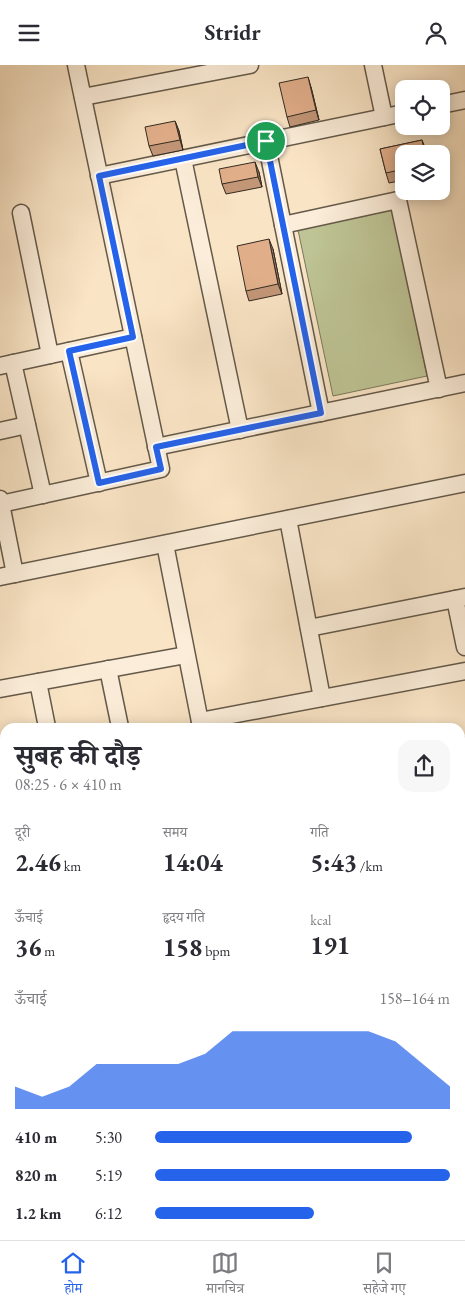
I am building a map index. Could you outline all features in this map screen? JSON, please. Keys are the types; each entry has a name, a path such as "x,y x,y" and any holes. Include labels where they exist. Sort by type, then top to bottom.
{"street":[{"path":"76,65 161,469 43,495 0,501 8,575 465,483"},
{"path":"83,97 186,71 250,65"},
{"path":"373,65 384,117"},
{"path":"450,103 465,100"},
{"path":"99,176 395,115"},
{"path":"266,141 321,413"},
{"path":"183,159 240,429"},
{"path":"283,225 398,200 439,389"},
{"path":"22,213 50,355"},
{"path":"43,495 27,425 7,364 133,337"},
{"path":"69,351 99,483"},
{"path":"156,447 465,383"},
{"path":"0,431 27,425"},
{"path":"288,519 322,698"},
{"path":"164,544 200,723"},
{"path":"309,628 460,598 465,647"},
{"path":"0,689 186,655"},
{"path":"108,669 119,723"},
{"path":"205,723 322,698 465,671"},
{"path":"38,682 46,723"}],"green space":[{"path":"392,210 427,376 333,396 298,230"}],"building":[{"path":"308,77 316,110 287,117 279,83"},
{"path":"175,121 180,140 149,146 145,127"},
{"path":"422,140 423,145 399,145"},
{"path":"395,146 395,171 386,173 380,149"},
{"path":"255,162 258,177 222,184 219,169"},
{"path":"269,239 278,284 246,291 237,246"}],"route":[{"path":"266,141 321,413 156,447 161,469 99,483 69,351 133,337 99,176 266,141"}]}
